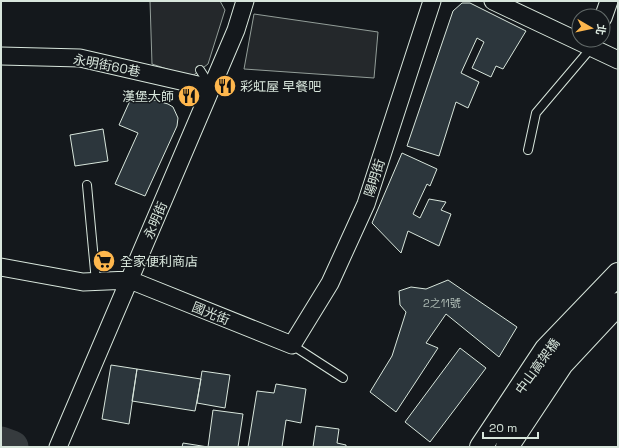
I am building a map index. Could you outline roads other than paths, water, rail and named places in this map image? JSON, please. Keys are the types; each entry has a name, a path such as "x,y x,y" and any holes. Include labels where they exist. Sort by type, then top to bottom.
{"street":[{"name":"永明街","path":"60,442 236,30 245,1"},
{"name":"陽明街","path":"292,345 330,283 366,204 432,1"},
{"path":"493,1 571,33"},
{"path":"601,48 618,60"},
{"name":"永明街60巷","path":"1,56 80,58 211,88"},
{"path":"1,267 83,282 130,280"},
{"name":"中山高架橋","path":"481,447 546,349 618,274"},
{"name":"國光街","path":"130,280 292,345"},
{"name":"中山高架橋","path":"507,447 562,364 618,304"}],"lane":[{"path":"528,150 536,113 590,48"},
{"path":"200,70 211,88"},
{"path":"87,185 96,282"},
{"path":"292,345 343,378"}],"waterway":[{"path":"1,443 12,447"}],"place":[{"name":"彩虹屋 早餐吧","path":"225,86"},
{"name":"漢堡大師","path":"189,96"},
{"name":"全家便利商店","path":"104,261"}]}
